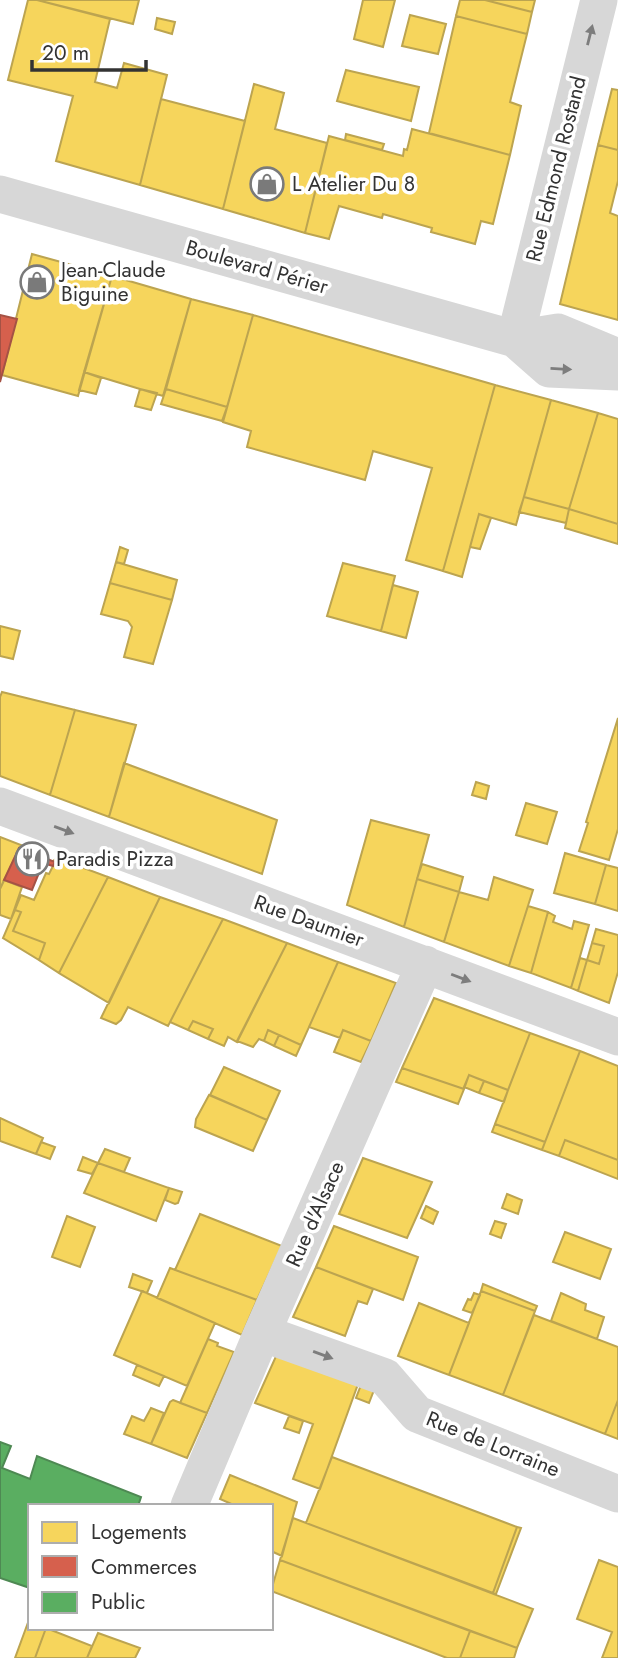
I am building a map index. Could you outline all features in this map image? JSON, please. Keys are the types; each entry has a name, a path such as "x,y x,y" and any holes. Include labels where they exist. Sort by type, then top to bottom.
{"street":[{"name":"Rue Edmond Rostand","path":"515,339 598,0"},
{"name":"Boulevard Périer","path":"0,194 515,339 558,332 618,357"},
{"name":"Boulevard Périer","path":"515,339 549,369 618,372"},
{"name":"Rue Daumier","path":"0,806 618,1037"},
{"name":"Rue d'Alsace","path":"190,1504 425,964"},
{"name":"Rue de Lorraine","path":"262,1334 385,1377 417,1414 618,1494"}],"building: Logements":[{"path":"28,0 110,19 95,82 117,88 124,63 167,75 140,185 56,161 73,96 8,80"},
{"path":"37,0 139,0 133,24"},
{"path":"363,0 395,0 383,47 354,39"},
{"path":"460,0 485,0 532,12 527,34 456,16"},
{"path":"485,0 535,0 532,12"},
{"path":"410,15 446,24 438,54 402,46"},
{"path":"456,16 527,34 510,102 521,106 510,155 429,133"},
{"path":"157,18 175,22 172,34 155,29"},
{"path":"346,70 419,87 411,121 337,101"},
{"path":"254,84 284,93 275,129 327,143 305,233 223,209"},
{"path":"612,89 618,90 618,150 598,145"},
{"path":"161,99 245,121 223,209 140,185"},
{"path":"412,129 510,155 493,224 481,221 475,244 431,232 432,228 383,214 382,218 339,206 329,239 305,233 329,136 403,156"},
{"path":"346,134 384,144 382,150 345,140"},
{"path":"598,145 618,150 618,181 610,213 618,216 618,320 560,304"},
{"path":"32,254 112,276 78,396 2,375"},
{"path":"112,276 191,299 163,396 84,372"},
{"path":"191,299 253,315 227,407 166,389"},
{"path":"253,315 495,385 443,571 406,560 432,468 373,451 365,480 247,447 251,431 223,422"},
{"path":"84,372 101,378 96,394 79,390"},
{"path":"495,385 551,400 516,525 479,514 462,577 443,571"},
{"path":"140,389 157,393 151,410 135,406"},
{"path":"166,389 227,407 222,421 161,404"},
{"path":"551,400 598,413 569,509 524,497"},
{"path":"598,413 618,419 618,524 569,509"},
{"path":"524,497 569,509 566,523 519,512"},
{"path":"569,509 618,524 618,544 565,528"},
{"path":"479,514 491,518 480,549 470,547"},
{"path":"120,547 128,550 124,564 116,562"},
{"path":"116,562 177,580 172,600 110,583"},
{"path":"343,563 395,576 381,631 327,616"},
{"path":"110,583 172,600 153,664 124,657 132,627 128,621 101,614"},
{"path":"393,585 418,592 406,638 381,631"},
{"path":"0,626 20,631 13,659 0,656"},
{"path":"2,692 75,710 50,795 0,776"},
{"path":"75,710 136,725 109,817 50,795"},
{"path":"618,718 618,829 609,860 579,851"},
{"path":"124,763 277,820 262,874 109,817"},
{"path":"476,782 489,786 486,799 472,795"},
{"path":"526,803 557,812 547,844 516,835"},
{"path":"371,820 429,835 404,927 347,905"},
{"path":"0,837 21,845 0,889"},
{"path":"565,853 606,865 595,904 554,893"},
{"path":"57,858 108,877 59,973 39,960 45,943 13,931 21,912 15,910 21,895 34,900 46,873 49,874 55,862 53,861"},
{"path":"422,864 463,877 459,892 417,879"},
{"path":"606,865 618,868 618,911 595,904"},
{"path":"108,877 160,897 109,1003 59,973"},
{"path":"494,877 533,890 509,966 444,942 459,892 488,900"},
{"path":"417,879 459,892 444,942 404,927"},
{"path":"4,880 22,887 11,919 0,915 0,889"},
{"path":"160,897 223,919 168,1026 128,1007 116,1024 101,1018"},
{"path":"528,906 548,912 531,973 509,966"},
{"path":"15,910 21,912 13,931 45,943 39,960 3,938"},
{"path":"548,912 555,916 553,922 572,929 574,921 589,925 571,988 531,973"},
{"path":"223,919 287,943 237,1042 228,1037 224,1046 208,1039 213,1029 193,1021 188,1030 170,1022"},
{"path":"596,929 618,935 618,972 609,1003 578,991 587,960 599,964 604,946 592,943"},
{"path":"287,943 338,962 301,1045 268,1030 264,1041 259,1039 253,1047 237,1041"},
{"path":"592,943 604,946 599,964 587,960"},
{"path":"580,958 587,960 578,991 571,988"},
{"path":"338,962 396,983 371,1041 343,1030 340,1038 309,1027"},
{"path":"434,998 530,1033 508,1090 469,1075 464,1089 402,1068"},
{"path":"193,1021 213,1029 208,1039 188,1030"},
{"path":"268,1030 279,1035 274,1046 264,1041"},
{"path":"343,1030 371,1041 361,1062 334,1052"},
{"path":"530,1033 580,1051 545,1142 495,1124"},
{"path":"279,1035 301,1045 296,1056 274,1046"},
{"path":"580,1051 618,1066 618,1160 565,1140 559,1156 542,1150"},
{"path":"224,1067 280,1091 267,1120 210,1095"},
{"path":"402,1068 464,1089 458,1104 396,1082"},
{"path":"469,1075 484,1081 479,1093 464,1087"},
{"path":"484,1081 508,1090 504,1102 479,1093"},
{"path":"209,1095 267,1120 253,1151 195,1127 196,1119"},
{"path":"0,1118 43,1138 36,1154 0,1141"},
{"path":"495,1124 545,1142 542,1150 492,1132"},
{"path":"565,1140 618,1160 618,1179 559,1156"},
{"path":"41,1142 55,1147 50,1159 36,1154"},
{"path":"105,1149 130,1158 124,1172 98,1163"},
{"path":"83,1157 98,1163 92,1174 78,1170"},
{"path":"363,1158 432,1182 407,1238 339,1214"},
{"path":"98,1163 169,1188 156,1221 84,1193"},
{"path":"169,1188 182,1192 178,1203 165,1200"},
{"path":"507,1194 522,1200 518,1214 502,1208"},
{"path":"426,1206 438,1212 433,1224 421,1218"},
{"path":"200,1214 282,1246 257,1300 175,1270"},
{"path":"67,1216 95,1227 80,1267 52,1257"},
{"path":"495,1221 506,1224 501,1238 490,1234"},
{"path":"334,1226 418,1257 403,1300 316,1267"},
{"path":"565,1232 611,1249 600,1279 553,1262"},
{"path":"316,1267 373,1289 367,1304 358,1301 345,1336 293,1317"},
{"path":"170,1268 257,1300 242,1335 157,1298"},
{"path":"133,1274 152,1281 147,1293 129,1287"},
{"path":"483,1284 537,1306 535,1311 481,1291"},
{"path":"142,1291 215,1323 187,1386 114,1355"},
{"path":"481,1291 535,1311 503,1395 449,1375"},
{"path":"474,1293 480,1295 472,1313 463,1310 468,1299 471,1300"},
{"path":"561,1293 586,1304 585,1310 604,1317 597,1339 551,1321"},
{"path":"419,1303 469,1323 449,1375 398,1356"},
{"path":"534,1315 618,1347 618,1400 605,1434 503,1395"},
{"path":"208,1339 218,1343 217,1346 234,1352 207,1413 180,1403"},
{"path":"277,1354 358,1384 320,1489 293,1479 313,1424 255,1403"},
{"path":"137,1365 164,1376 159,1386 133,1375"},
{"path":"361,1385 374,1390 369,1403 356,1398"},
{"path":"173,1400 207,1413 187,1458 151,1444"},
{"path":"618,1400 618,1439 605,1434"},
{"path":"151,1408 164,1413 151,1444 124,1434 132,1416 144,1421"},
{"path":"289,1416 303,1421 299,1433 284,1428"},
{"path":"332,1457 517,1527 493,1593 306,1523"},
{"path":"230,1475 297,1502 282,1556 273,1552 273,1504 231,1504 220,1499"},
{"path":"293,1518 533,1609 517,1648 280,1560"},
{"path":"517,1527 521,1528 496,1594 493,1593"},
{"path":"280,1560 470,1631 460,1658 447,1658 273,1592"},
{"path":"599,1560 618,1567 618,1658 602,1658 612,1632 577,1619"},
{"path":"28,1622 28,1630 45,1630 35,1658 15,1658"},
{"path":"45,1630 92,1646 87,1658 35,1658"},
{"path":"470,1631 517,1648 514,1658 460,1658"},
{"path":"98,1633 140,1648 135,1658 87,1658"}],"building: Commerces":[{"path":"0,315 17,319 0,382"},
{"path":"19,848 55,862 53,866 43,863 32,890 4,880"}],"building: Public":[{"path":"0,1442 11,1446 2,1468 30,1479 37,1456 141,1497 139,1504 28,1504 28,1587 0,1578"}],"place":[{"name":"L Atelier Du 8","path":"267,184"},
{"name":"Jean-Claude Biguine","path":"37,282"},
{"name":"Paradis Pizza","path":"32,859"}]}
